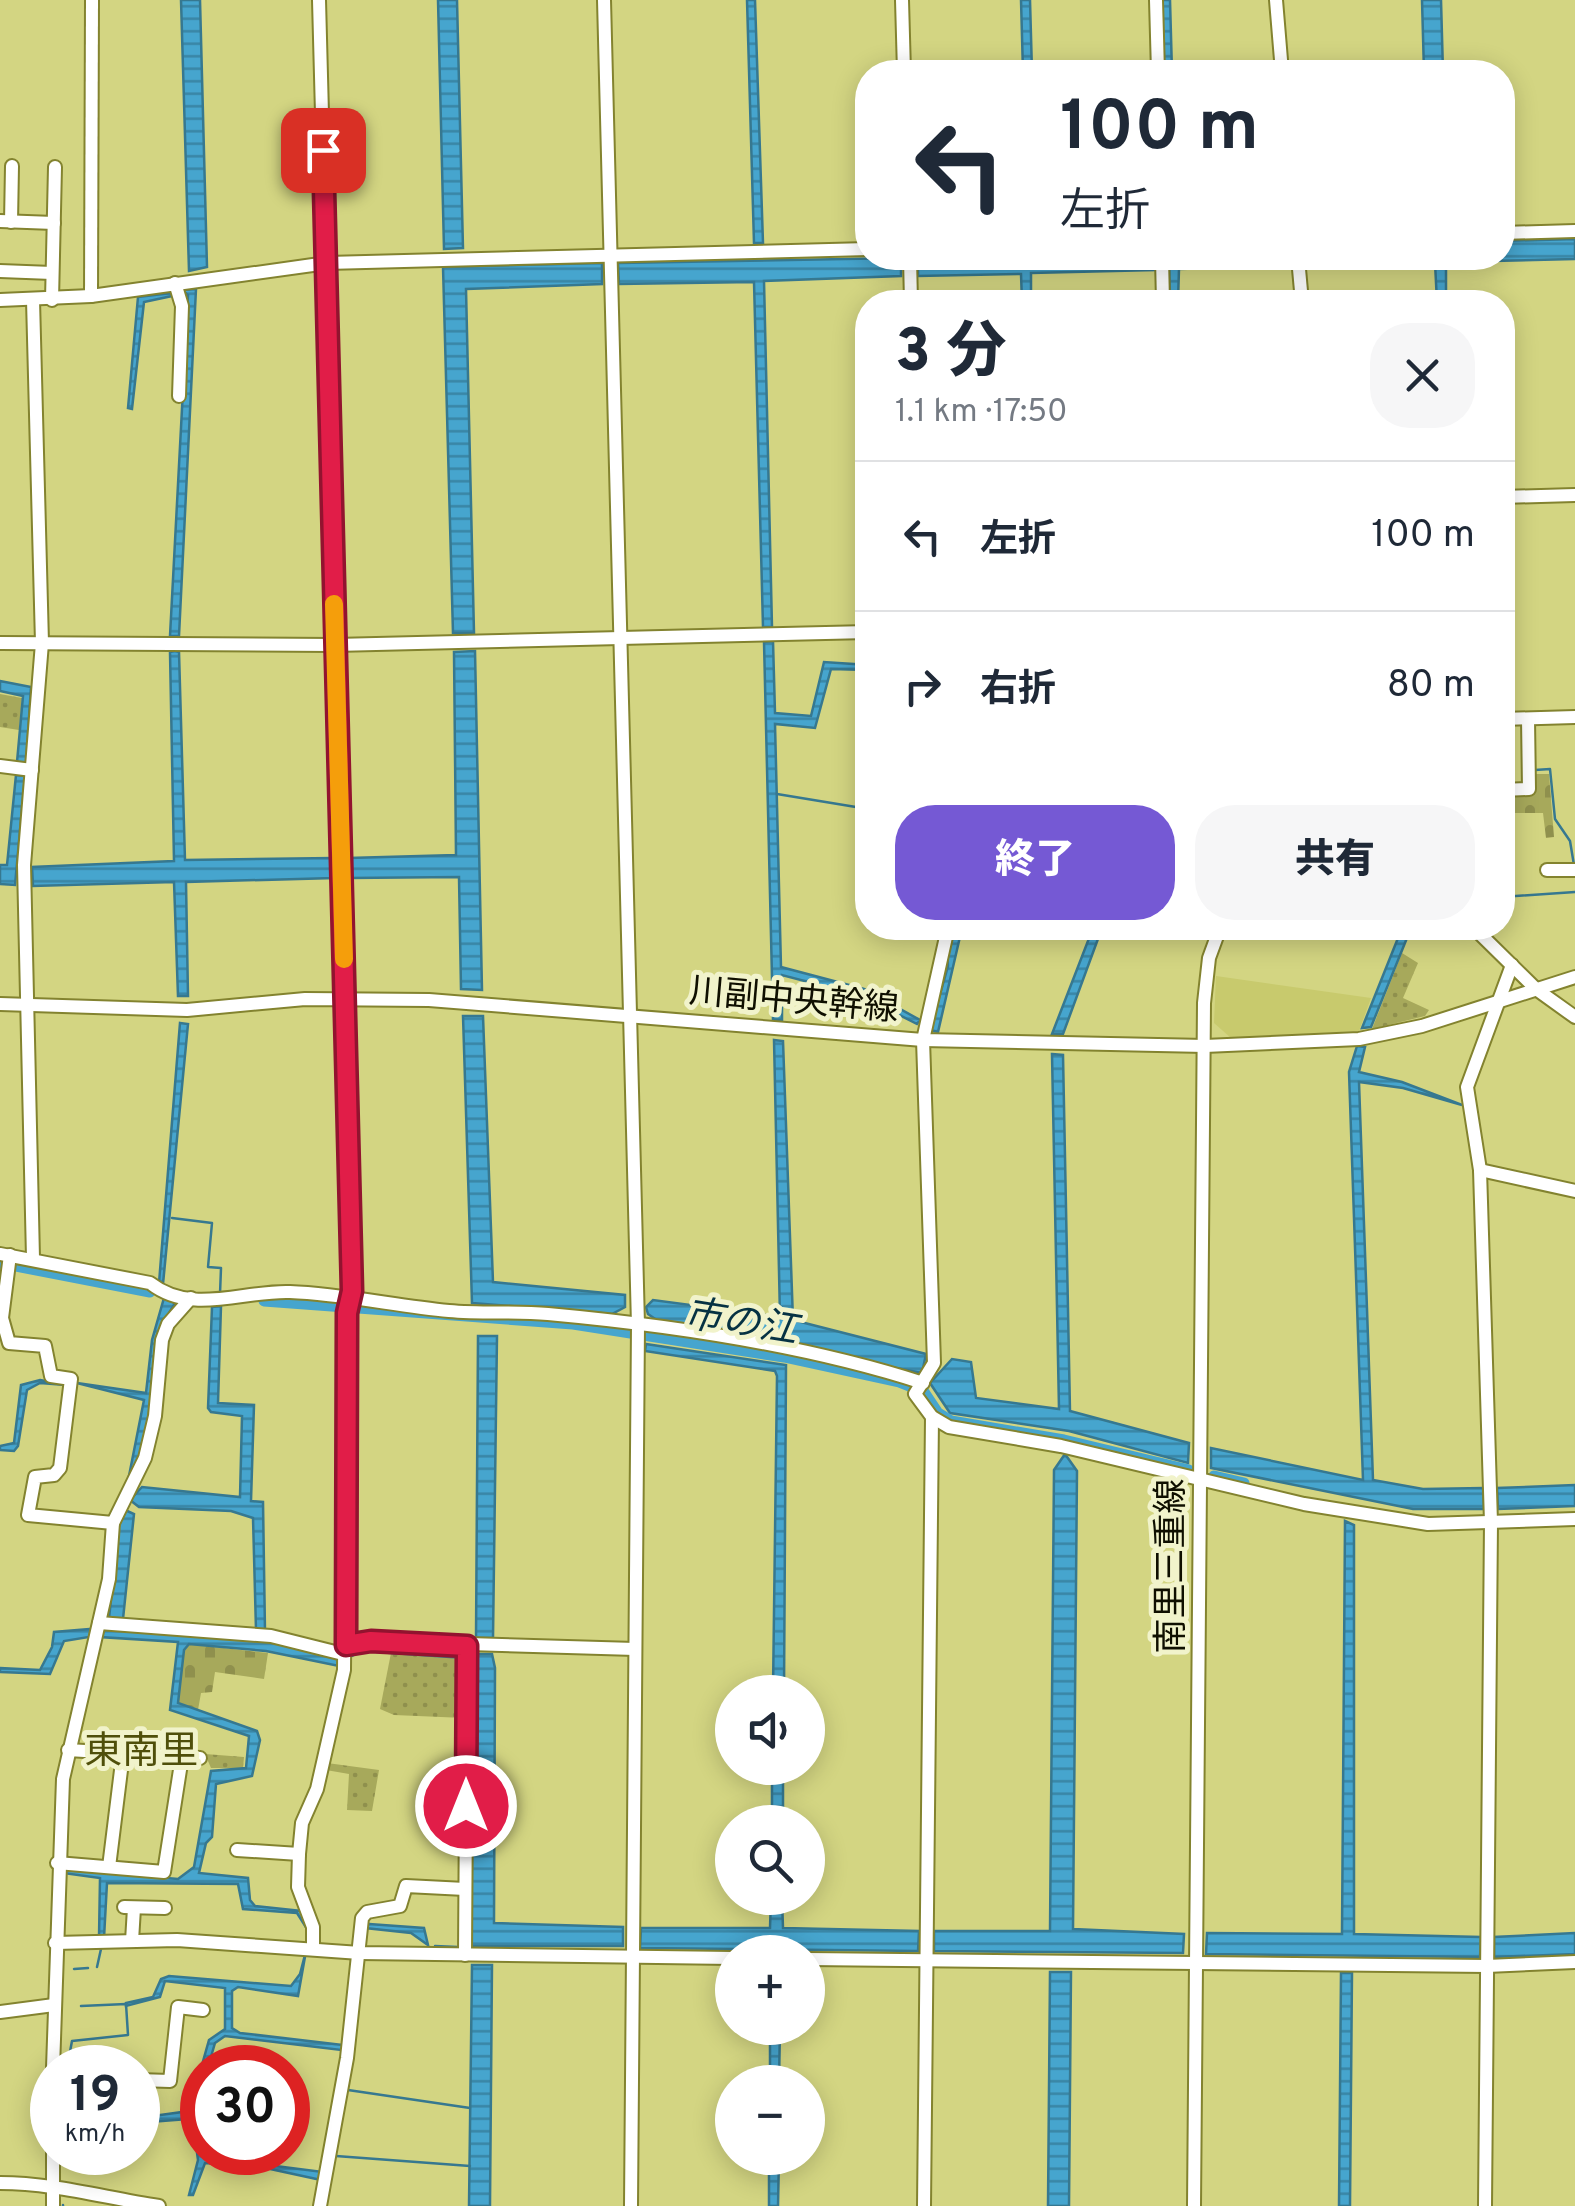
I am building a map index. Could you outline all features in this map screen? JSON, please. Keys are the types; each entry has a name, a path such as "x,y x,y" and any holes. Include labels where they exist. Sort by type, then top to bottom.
{"street":[{"path":"91,296 92,0"},
{"path":"313,1947 313,1927 298,1887 299,1854 302,1823 316,1789 338,1700 345,1649 348,1306 345,999 319,0"},
{"path":"604,0 638,1332 630,2206"},
{"path":"902,0 904,60"},
{"path":"1156,0 1158,60"},
{"path":"1276,0 1281,60"},
{"path":"12,166 6,222 54,224"},
{"path":"52,300 55,167"},
{"path":"1515,232 1575,230"},
{"path":"0,300 91,296 327,263 855,249"},
{"path":"0,271 52,273"},
{"path":"174,283 182,306 179,396"},
{"path":"33,300 42,644 24,864 34,1258"},
{"path":"1515,496 1575,494"},
{"path":"0,643 335,646 855,632"},
{"path":"1515,718 1575,718"},
{"path":"1515,790 1529,789 1528,718"},
{"path":"0,766 32,770"},
{"path":"1547,870 1573,871"},
{"path":"919,1388 933,1366 923,1040 945,940"},
{"name":"南里三重線","path":"1194,2206 1205,1046 1209,958 1216,940"},
{"path":"1486,940 1536,989 1575,1017"},
{"path":"1485,2206 1491,1517 1480,1170 1467,1088 1494,1005 1512,965"},
{"name":"川副中央幹線","path":"0,1004 186,1010 345,999 430,1000 923,1040 1205,1046 1359,1039 1494,1005 1575,976"},
{"path":"1480,1170 1575,1191"},
{"path":"112,1523 28,1515 31,1483 35,1478 54,1475 60,1468 71,1379 51,1376 45,1346 8,1342 2,1318 8,1270 5,1254 150,1283 191,1298 240,1299 288,1292 348,1306 638,1332 796,1351 919,1388 932,1418 924,2206"},
{"path":"53,2045 57,1864 68,1750 109,1579 112,1523 145,1458 162,1340 168,1324 191,1298"},
{"path":"932,1418 949,1427 1061,1446 1200,1480 1403,1522 1491,1517 1575,1519"},
{"path":"100,1622 271,1636 345,1649 371,1641 635,1648"},
{"path":"465,1955 467,1646"},
{"path":"68,1750 200,1758"},
{"path":"108,1868 123,1754"},
{"path":"57,1864 164,1872 182,1757"},
{"path":"237,1850 299,1854"},
{"path":"320,2206 360,1953 362,1918 366,1912 400,1906 406,1886 465,1889"},
{"path":"132,1941 129,1907 164,1908"},
{"path":"56,1944 132,1941 313,1947 360,1953 715,1958"},
{"path":"825,1959 1487,1966 1575,1962"},
{"path":"0,2012 54,2005"},
{"path":"160,2081 170,2081 178,2007 203,2010"},
{"path":"53,2206 54,2175"},
{"path":"0,2183 54,2186 159,2206"}],"shaded area":[{"path":"1216,976 1371,998 1359,1031 1231,1038 1214,1023"}],"green space":[{"path":"0,694 22,698 19,730 0,727"},
{"path":"1533,774 1549,774 1554,837 1546,838 1543,813 1515,813 1515,794 1532,793"},
{"path":"1402,953 1418,963 1403,998 1429,1010 1425,1016 1372,1029"},
{"path":"189,1644 268,1653 264,1679 215,1672 212,1692 201,1693 198,1710 178,1703 184,1649"},
{"path":"391,1653 464,1659 464,1718 394,1715 380,1709"},
{"path":"205,1754 244,1757 243,1768 211,1768"},
{"path":"327,1763 379,1770 372,1811 347,1810 349,1774 326,1770"}],"water":[{"path":"181,0 200,0 207,267 189,271"},
{"path":"438,0 457,0 463,248 444,249"},
{"path":"747,0 755,0 763,243 754,243"},
{"path":"1021,0 1030,0 1032,60 1023,60"},
{"path":"1161,0 1170,0 1172,60 1163,60"},
{"path":"1422,0 1441,0 1443,60 1424,60"},
{"path":"1575,239 1575,259 1515,260 1515,241"},
{"path":"855,259 855,270 901,270 901,276 764,281 772,627 763,627 754,282 619,284 618,263"},
{"path":"602,263 602,284 466,289 474,633 453,633 443,267"},
{"path":"918,270 1155,270 1031,273 1031,290 1022,290 1021,274 918,276"},
{"path":"1169,270 1179,270 1178,290 1170,290"},
{"path":"1435,270 1446,270 1446,290 1436,290"},
{"path":"196,289 179,636 170,636 188,295 182,290"},
{"path":"171,293 172,296 144,302 132,409 128,408 138,297"},
{"path":"773,641 775,713 811,716 824,662 855,664 855,670 831,669 815,728 775,724 781,967 864,989 920,1020 917,1024 862,996 782,975 782,1020 773,1020 764,642"},
{"path":"475,651 482,990 461,989 459,877 349,878 349,858 456,855 454,652"},
{"path":"170,652 179,652 185,860 333,858 334,878 186,882 188,996 178,996 174,882 33,886 32,867 174,861"},
{"path":"0,681 31,687 26,764 17,762 23,696 0,691"},
{"path":"16,775 25,776 15,885 0,884 0,865 7,865"},
{"path":"959,940 938,1032 930,1030 948,966 947,943"},
{"path":"1088,940 1098,940 1063,1034 1052,1034"},
{"path":"1397,940 1406,940 1371,1027 1362,1028"},
{"path":"463,1016 483,1016 493,1282 625,1295 625,1307 612,1314 472,1303"},
{"path":"180,1023 188,1024 163,1284 159,1283"},
{"path":"774,1040 783,1041 793,1320 926,1354 922,1373 661,1323 648,1314 646,1307 653,1300 780,1317"},
{"path":"1357,1046 1365,1047 1359,1072 1402,1082 1462,1105 1403,1088 1359,1082 1373,1480 1423,1489 1483,1488 1484,1509 1413,1509 1211,1468 1211,1448 1363,1480 1349,1072"},
{"path":"1052,1054 1063,1055 1070,1411 1189,1443 1188,1463 1069,1431 950,1413 930,1383 952,1359 971,1362 976,1398 1059,1409"},
{"path":"164,1298 175,1303 158,1345 145,1438 128,1481 144,1400 77,1383 146,1393 152,1340"},
{"path":"221,1306 218,1403 254,1405 251,1501 263,1502 265,1631 256,1630 253,1518 231,1511 139,1507 130,1500 142,1487 240,1497 242,1416 211,1412 208,1408 212,1307"},
{"path":"478,1336 497,1336 493,1638 476,1638"},
{"path":"646,1344 786,1365 784,1675 773,1675 775,1371 645,1351"},
{"path":"40,1380 66,1385 40,1383 27,1390 18,1446 14,1451 0,1450 0,1446 14,1443 21,1385"},
{"path":"1065,1454 1077,1471 1073,1929 1184,1934 1183,1953 934,1951 934,1931 1050,1931 1054,1470"},
{"path":"1575,1485 1575,1506 1498,1509 1497,1488"},
{"path":"125,1510 134,1514 123,1619 109,1618 119,1525"},
{"path":"1345,1521 1354,1525 1354,1934 1481,1937 1480,1957 1206,1954 1207,1933 1342,1934"},
{"path":"105,1627 271,1640 339,1658 339,1666 266,1651 189,1644 184,1650 178,1703 257,1731 260,1740 252,1776 216,1784 212,1837 206,1843 199,1873 248,1878 250,1900 255,1906 301,1911 309,1932 297,1913 243,1909 238,1884 107,1883 104,1938 99,1938 100,1878 63,1873 63,1869 178,1879 194,1867 211,1771 246,1768 249,1736 170,1710 178,1642 100,1637"},
{"path":"91,1629 89,1637 64,1641 50,1674 0,1672 0,1668 40,1670 52,1647 54,1632"},
{"path":"360,1645 461,1650 463,1658 362,1651 346,1659"},
{"path":"478,1654 492,1654 495,1668 494,1923 623,1927 623,1946 471,1946 474,1672"},
{"path":"772,1785 783,1785 783,1805 772,1805"},
{"path":"770,1915 783,1915 783,1928 919,1931 918,1951 825,1950 825,1935 715,1935 715,1949 640,1948 641,1928 770,1928"},
{"path":"369,1924 424,1928 428,1945 411,1933 365,1928"},
{"path":"1575,1933 1575,1954 1494,1957 1494,1937"},
{"path":"306,1951 298,1996 238,1987 232,1991 232,2028 240,2033 343,2045 341,2050 225,2036 214,2045 208,2045 225,2029 225,1988 165,1981 160,1997 126,2006 153,1997 161,1979 169,1976 291,1986 300,1974"},
{"path":"472,1965 492,1965 490,2206 469,2206"},
{"path":"1050,1972 1071,1972 1069,2206 1048,2206"},
{"path":"1341,1973 1352,1973 1350,2206 1339,2206"},
{"path":"770,2045 780,2045 779,2065 770,2065"},
{"path":"180,2112 180,2120 160,2121 160,2115"},
{"path":"310,2170 323,2172 321,2180 298,2175 310,2175"},
{"path":"194,2175 200,2175 193,2195 189,2195"},
{"path":"769,2175 779,2175 778,2206 769,2206"}],"waterway":[{"path":"1535,770 1550,769 1555,819 1570,841 1574,865"},
{"path":"777,794 855,807"},
{"path":"1515,896 1575,892"},
{"path":"172,1218 212,1223 208,1267 221,1268 220,1294"},
{"name":"市の江","path":"0,1263 150,1292"},
{"name":"市の江","path":"264,1301 573,1324 784,1357 899,1382 924,1392 938,1413 951,1421 1064,1440 1189,1470"},
{"name":"市の江","path":"1214,1476 1244,1483"},
{"path":"435,1946 458,1947"},
{"path":"97,1967 101,1949"},
{"path":"74,1969 88,1968"},
{"path":"71,2045 72,2041 128,2035 126,2004 81,2006"},
{"path":"348,2090 470,2108"},
{"path":"336,2156 470,2166"}],"slow traffic":[{"path":"334,604 344,959"}],"district":[{"name":"東南里","path":"141,1750"}],"route":[{"path":"323,150 352,1291 347,1313 346,1645 371,1641 467,1646 466,1806"}]}
